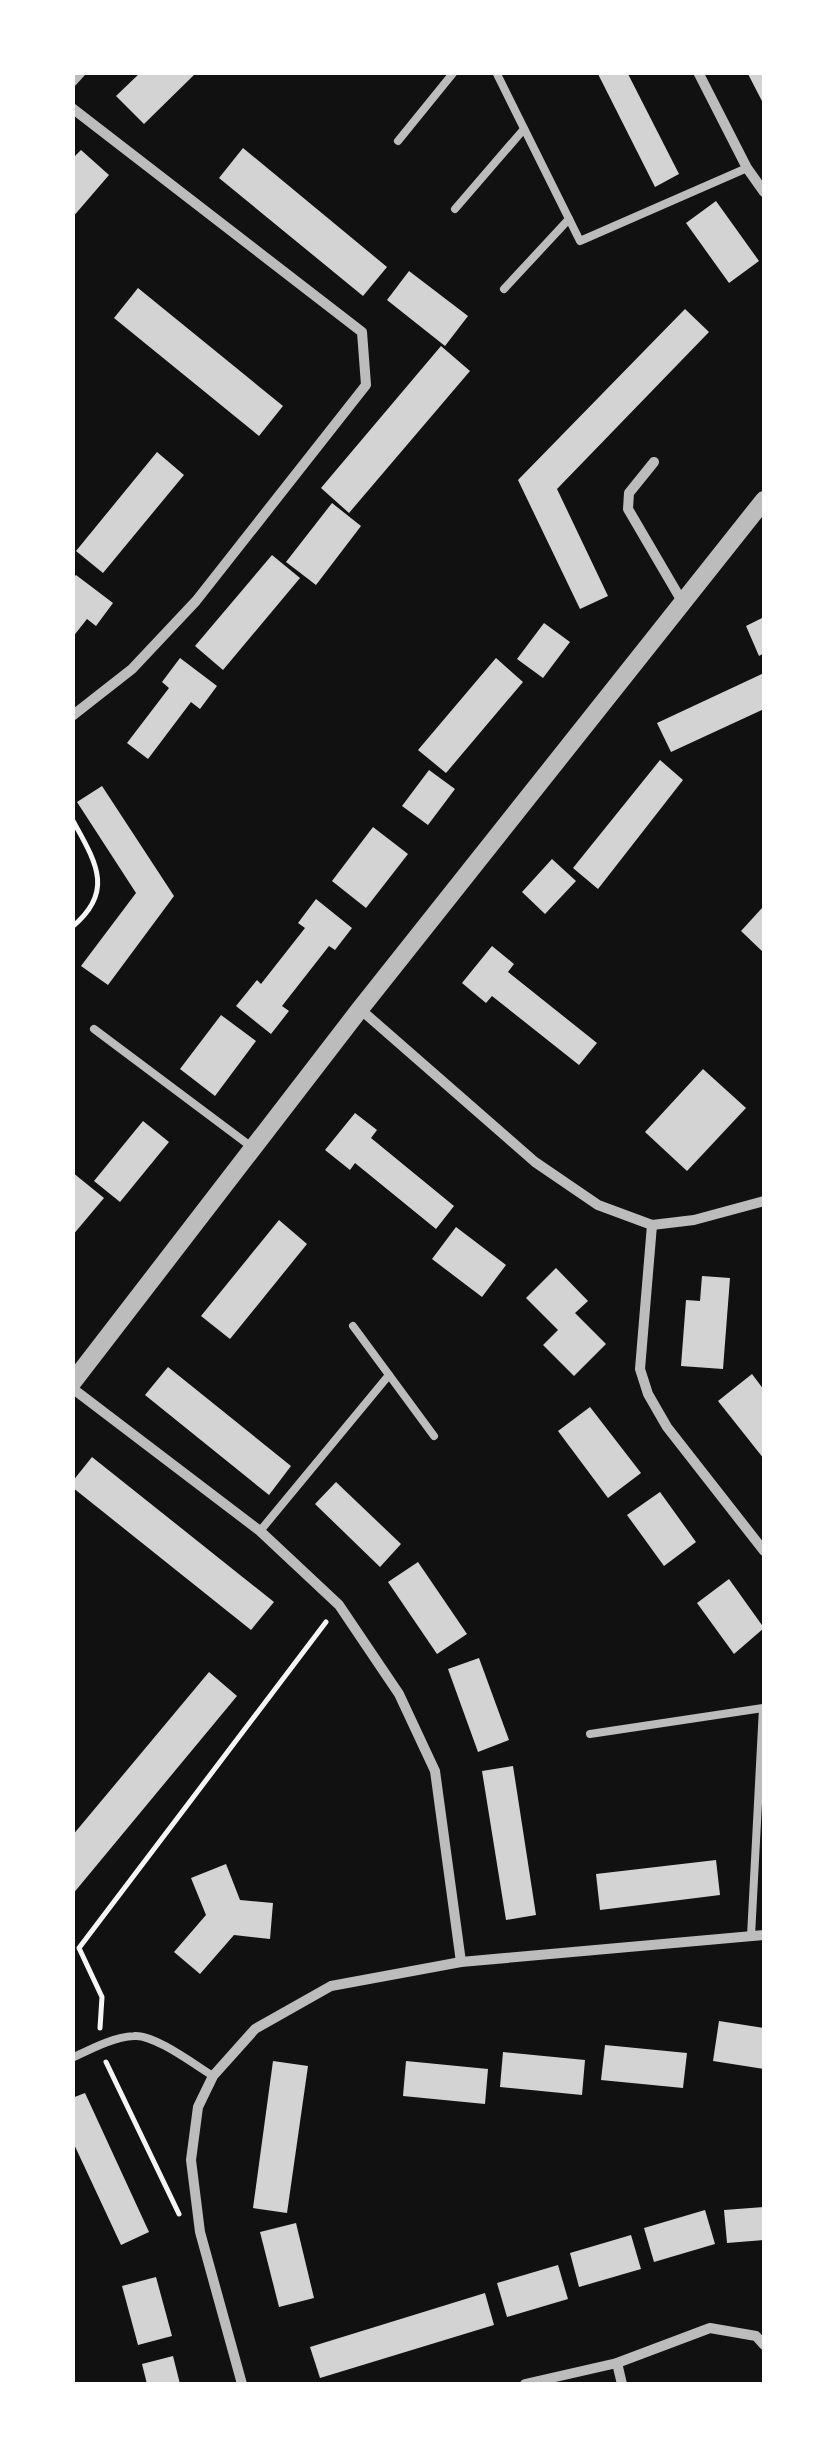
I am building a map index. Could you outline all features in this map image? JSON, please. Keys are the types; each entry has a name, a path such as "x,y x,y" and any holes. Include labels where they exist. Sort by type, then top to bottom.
{"street":[{"path":"72,82 81,72"},
{"path":"698,72 764,192"},
{"path":"72,108 362,332 366,385 196,601 132,669 72,716"},
{"path":"654,462 629,493 628,510 683,604"},
{"path":"461,1962 435,1771 399,1694 339,1605 260,1530 72,1385 360,1009 764,500"},
{"path":"360,1009 535,1162 598,1205 652,1224 714,1216 764,1201"},
{"path":"652,1224 640,1369 648,1394 667,1427 764,1551"},
{"path":"242,2384 200,2232 191,2160 198,2107 213,2076 255,2029 331,1986 461,1962 764,1935"},
{"path":"525,2384 617,2363 710,2328 756,2336 764,2345"},
{"path":"617,2363 622,2384"}],"lane":[{"path":"398,141 454,72"},
{"path":"496,72 580,241 748,168"},
{"path":"455,209 524,130"},
{"path":"504,289 569,219"},
{"path":"94,1028 253,1148"},
{"path":"354,1326 434,1436"},
{"path":"260,1530 389,1375"},
{"path":"590,1734 764,1708 751,1936"},
{"path":"72,2058 137,2035 170,2049 213,2076"}],"path":[{"path":"72,819 94,858 100,890 89,913 72,927"},
{"path":"200,2232 174,2210 98,2046 102,1998 78,1948 339,1605"}],"building":[{"path":"141,72 197,72 144,124 116,96"},
{"path":"597,72 627,72 679,174 655,187"},
{"path":"747,72 764,72 764,105"},
{"path":"243,148 387,267 363,296 219,178"},
{"path":"81,150 109,175 72,218 72,159"},
{"path":"716,201 759,261 729,283 686,223"},
{"path":"409,271 468,316 445,346 387,300"},
{"path":"138,288 283,406 259,436 114,318"},
{"path":"685,309 709,332 557,489 608,596 580,609 518,480"},
{"path":"441,346 470,371 349,513 321,488"},
{"path":"157,452 184,475 103,573 76,551"},
{"path":"332,503 361,526 316,585 286,562"},
{"path":"272,555 300,578 223,670 195,646"},
{"path":"76,575 113,603 96,626 87,619 72,638 72,579"},
{"path":"764,617 764,653 759,656 746,626"},
{"path":"544,623 570,642 543,678 517,659"},
{"path":"180,658 217,686 200,709 191,702 148,759 127,743 169,688 162,682"},
{"path":"496,658 523,682 446,773 418,750"},
{"path":"764,673 764,709 671,752 657,723"},
{"path":"660,760 683,780 598,889 573,868"},
{"path":"429,770 455,789 428,825 402,806"},
{"path":"102,786 174,896 108,985 81,966 136,893 77,802"},
{"path":"373,827 408,854 366,908 332,881"},
{"path":"552,859 576,881 545,914 522,892"},
{"path":"316,899 352,928 335,950 329,946 282,1006 289,1011 271,1034 236,1006 257,980 261,984 305,928 298,923"},
{"path":"764,910 764,953 741,931"},
{"path":"492,946 514,964 508,972 597,1043 579,1065 492,996 486,1003 462,983"},
{"path":"221,1015 256,1041 215,1096 180,1069"},
{"path":"703,1069 746,1108 687,1171 645,1132"},
{"path":"355,1113 377,1130 371,1138 454,1206 436,1229 355,1163 350,1170 325,1150"},
{"path":"143,1121 169,1142 120,1202 94,1181"},
{"path":"72,1172 104,1198 72,1236"},
{"path":"279,1220 307,1244 230,1339 201,1316"},
{"path":"456,1227 506,1265 482,1297 432,1259"},
{"path":"556,1268 588,1301 575,1313 606,1344 574,1376 543,1345 558,1330 526,1298"},
{"path":"702,1276 730,1278 723,1369 681,1366 686,1300 700,1301"},
{"path":"168,1367 291,1466 269,1495 145,1395"},
{"path":"752,1374 764,1390 764,1459 718,1401"},
{"path":"590,1407 641,1473 608,1498 558,1431"},
{"path":"92,1457 274,1602 251,1630 72,1487"},
{"path":"336,1482 401,1544 380,1567 315,1504"},
{"path":"660,1492 696,1542 664,1566 627,1515"},
{"path":"418,1562 467,1634 437,1654 388,1582"},
{"path":"729,1579 764,1628 734,1654 697,1603"},
{"path":"479,1658 509,1740 478,1752 448,1669"},
{"path":"209,1672 237,1696 72,1895 72,1836"},
{"path":"513,1766 536,1915 506,1920 482,1771"},
{"path":"716,1860 720,1895 600,1910 596,1874"},
{"path":"226,1864 240,1900 273,1903 270,1939 234,1935 200,1974 174,1952 206,1915 191,1878"},
{"path":"719,2021 764,2028 764,2069 713,2061"},
{"path":"605,2045 687,2053 683,2088 601,2080"},
{"path":"503,2052 585,2060 582,2095 500,2087"},
{"path":"273,2061 308,2066 287,2213 253,2208"},
{"path":"406,2061 488,2069 485,2104 403,2096"},
{"path":"85,2093 149,2232 121,2245 72,2140 72,2098"},
{"path":"764,2207 764,2240 727,2243 724,2210"},
{"path":"705,2210 715,2244 654,2262 644,2228"},
{"path":"296,2223 314,2298 279,2307 260,2232"},
{"path":"631,2235 641,2269 579,2287 570,2253"},
{"path":"558,2265 568,2299 507,2317 497,2283"},
{"path":"156,2277 172,2336 138,2345 122,2286"},
{"path":"485,2293 494,2325 320,2378 310,2347"},
{"path":"173,2356 180,2384 147,2384 142,2364"}]}
